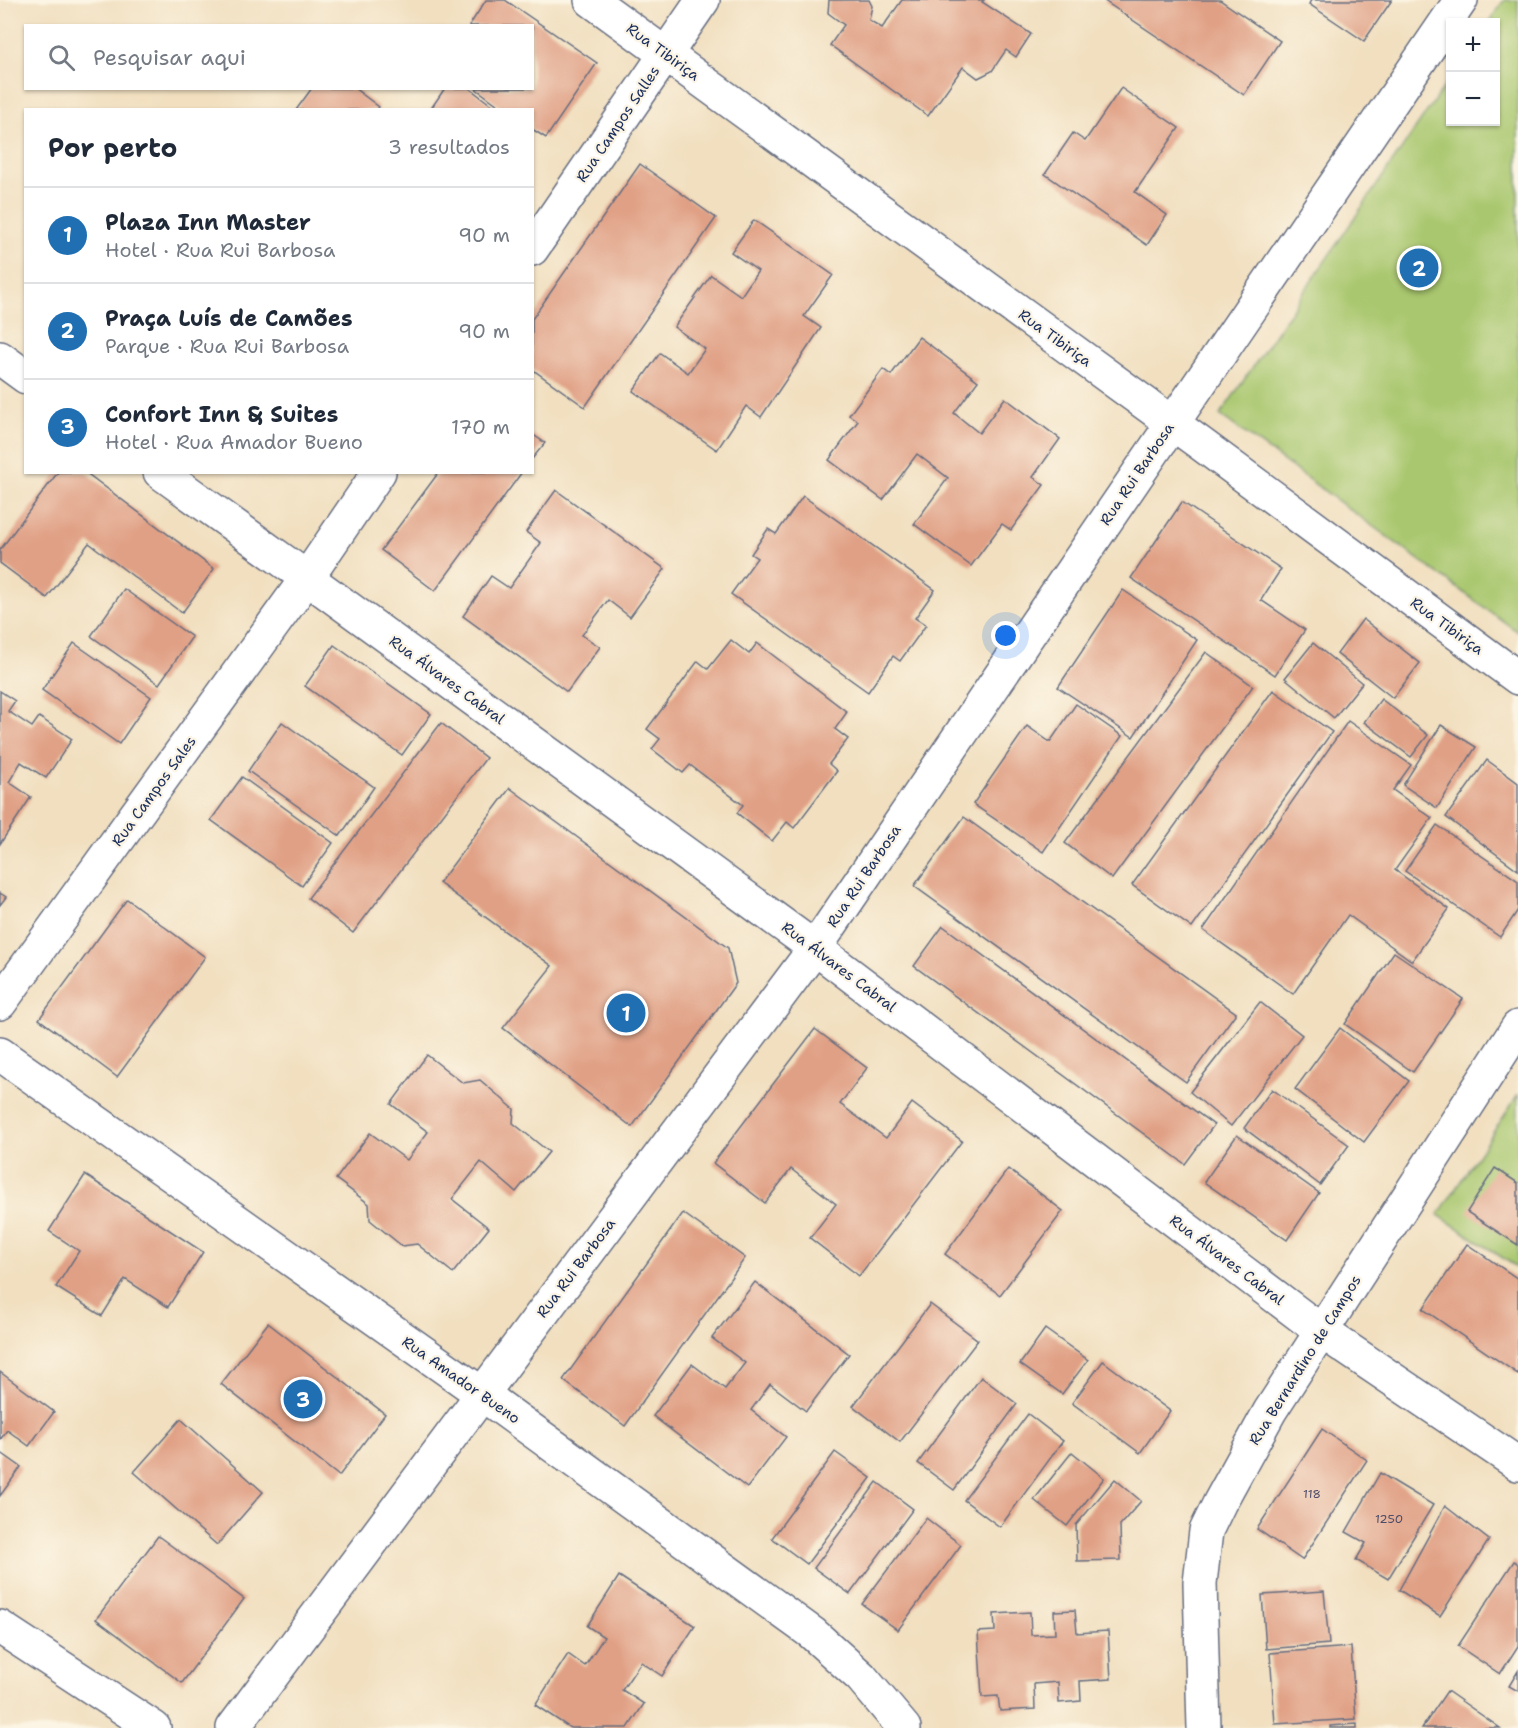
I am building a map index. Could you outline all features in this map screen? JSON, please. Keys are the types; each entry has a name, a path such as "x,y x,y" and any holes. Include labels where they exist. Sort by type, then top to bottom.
{"street":[{"name":"Rua Tibiriça","path":"591,0 1518,678"},
{"name":"Rua Campos Salles","path":"534,246 703,0"},
{"name":"Rua Rui Barbosa","path":"233,1728 815,948 1461,0"},
{"path":"0,358 24,375"},
{"name":"Rua Álvares Cabral","path":"163,474 815,948 1321,1331 1518,1464"},
{"path":"307,578 378,474"},
{"name":"Rua Campos Sales","path":"0,1004 307,578"},
{"name":"Rua Bernardino de Campos","path":"1204,1728 1200,1583 1206,1531 1270,1411 1518,1026"},
{"name":"Rua Amador Bueno","path":"0,1054 482,1394 812,1633 861,1677 904,1728"},
{"path":"0,1628 153,1728"}],"green space":[{"path":"1504,0 1518,0 1518,632 1220,415 1446,84 1446,126 1500,126 1500,18 1492,18"},
{"path":"1518,1095 1518,1268 1438,1215"}],"building":[{"path":"486,0 505,0 597,63 546,138 534,130 534,108 502,108 478,90 534,90 534,24 470,24"},
{"path":"829,0 869,0 872,6 869,20 882,28 902,0 984,0 982,2 1031,34 1016,57 1006,50 992,71 978,78 963,67 928,116 830,45 844,25 828,13"},
{"path":"1103,0 1220,0 1280,41 1244,95"},
{"path":"1311,0 1392,0 1364,41 1309,4"},
{"path":"1121,88 1179,128 1135,192 1167,215 1147,245 1045,174 1073,133 1085,141"},
{"path":"311,90 357,90 379,107 378,108 297,108"},
{"path":"444,90 472,90 495,108 431,108"},
{"path":"640,164 716,218 585,407 534,370 534,316"},
{"path":"754,220 833,275 804,316 821,328 761,417 746,406 717,450 633,391 660,353 688,373 705,349 674,327 711,275 741,296 758,271 731,252"},
{"path":"919,337 978,381 954,413 979,433 1005,398 1060,439 1033,477 1044,485 1011,530 1002,524 971,566 914,524 948,478 917,454 883,500 829,460 858,421 849,415 883,369 891,375"},
{"path":"534,435 545,443 534,457"},
{"path":"57,474 88,474 214,569 182,613 89,543 47,598 0,563 0,550"},
{"path":"438,474 521,474 435,591 381,550"},
{"path":"556,490 665,569 630,617 608,600 582,635 600,647 567,692 463,616 491,576 509,588 541,543 526,532"},
{"path":"803,496 935,590 915,618 926,625 900,661 893,656 868,692 731,594 757,558 751,554 768,529 776,534"},
{"path":"1182,502 1281,569 1261,600 1305,630 1275,675 1131,578"},
{"path":"124,589 192,637 159,684 91,636"},
{"path":"1123,590 1197,640 1133,737 1058,687"},
{"path":"1363,619 1420,663 1393,698 1337,654"},
{"path":"731,640 749,654 757,643 847,712 835,729 848,739 829,764 837,771 794,828 787,822 772,841 737,813 743,805 690,765 683,773 652,749 660,739 647,729 698,661 708,669"},
{"path":"74,643 151,697 119,744 42,690"},
{"path":"1313,643 1362,683 1334,718 1285,678"},
{"path":"334,645 431,714 402,755 305,686"},
{"path":"1206,652 1253,686 1112,879 1065,843"},
{"path":"1273,690 1332,732 1192,928 1132,885"},
{"path":"0,691 15,701 8,711 32,727 39,717 72,739 46,778 21,762 9,782 31,797 0,844"},
{"path":"1381,699 1428,735 1411,757 1364,722"},
{"path":"1076,704 1122,736 1043,852 973,804 1027,726 1050,742"},
{"path":"1348,721 1411,765 1393,790 1432,818 1395,870 1449,909 1412,961 1348,915 1293,994 1203,930"},
{"path":"282,722 374,787 340,836 248,771"},
{"path":"441,723 486,758 353,933 308,898"},
{"path":"1441,725 1476,747 1437,808 1403,785"},
{"path":"1487,760 1518,783 1518,870 1446,817"},
{"path":"242,777 333,843 302,886 211,820"},
{"path":"510,788 728,948 736,983 632,1127 503,1028 552,966 439,883"},
{"path":"964,817 1236,1013 1186,1082 914,886"},
{"path":"1437,825 1518,881 1518,910 1500,937 1405,871"},
{"path":"0,893 6,897 0,905"},
{"path":"127,899 205,957 117,1077 39,1019"},
{"path":"943,926 1214,1125 1185,1164 914,966"},
{"path":"1394,952 1463,999 1413,1072 1345,1024"},
{"path":"1260,1002 1302,1035 1231,1126 1190,1092"},
{"path":"1340,1028 1409,1081 1364,1142 1295,1089"},
{"path":"815,1029 867,1068 840,1104 886,1138 912,1103 962,1141 859,1276 810,1238 836,1204 791,1169 765,1203 713,1163"},
{"path":"427,1055 463,1083 480,1080 514,1109 513,1123 549,1152 516,1192 481,1162 452,1199 489,1228 453,1273 417,1244 402,1246 370,1220 369,1204 336,1179 370,1133 407,1160 428,1132 391,1104"},
{"path":"1272,1089 1349,1145 1320,1185 1244,1128"},
{"path":"1237,1135 1319,1193 1287,1240 1204,1182"},
{"path":"1495,1168 1518,1183 1518,1245 1467,1212"},
{"path":"1008,1169 1063,1211 1000,1295 945,1254"},
{"path":"85,1175 203,1252 168,1307 125,1279 102,1316 56,1287 79,1251 49,1231"},
{"path":"683,1213 745,1258 625,1426 563,1380"},
{"path":"1467,1244 1518,1279 1518,1374 1423,1309"},
{"path":"755,1282 849,1354 806,1411 770,1384 751,1410 786,1437 747,1488 653,1416 692,1364 725,1389 745,1363 712,1338"},
{"path":"930,1304 978,1340 900,1442 853,1406"},
{"path":"268,1323 385,1414 339,1476 221,1384"},
{"path":"1045,1329 1088,1360 1062,1394 1020,1364"},
{"path":"1103,1361 1170,1411 1140,1453 1072,1403"},
{"path":"0,1372 54,1412 29,1446 7,1430 0,1440"},
{"path":"981,1377 1017,1404 954,1490 918,1463"},
{"path":"1028,1414 1063,1441 1000,1527 964,1500"},
{"path":"181,1419 263,1492 217,1545 134,1472"},
{"path":"1322,1429 1367,1460 1302,1560 1257,1529"},
{"path":"0,1452 21,1467 0,1496"},
{"path":"835,1452 871,1478 807,1564 772,1538"},
{"path":"1072,1452 1104,1478 1067,1526 1034,1500"},
{"path":"1380,1473 1433,1505 1388,1579 1356,1560 1366,1543 1346,1532"},
{"path":"1115,1479 1141,1501 1120,1525 1121,1560 1077,1561 1076,1525"},
{"path":"877,1482 913,1509 850,1594 814,1568"},
{"path":"1445,1506 1489,1540 1440,1616 1399,1590"},
{"path":"926,1518 961,1545 898,1630 862,1604"},
{"path":"158,1536 244,1599 182,1683 96,1619"},
{"path":"1514,1561 1518,1564 1518,1646 1500,1674 1458,1646"},
{"path":"619,1576 695,1626 662,1676 641,1662 622,1690 644,1704 628,1728 570,1728 535,1705 568,1654 585,1666 604,1637 587,1626"},
{"path":"1324,1591 1329,1644 1266,1649 1262,1595"},
{"path":"1075,1610 1077,1633 1108,1631 1111,1679 1080,1681 1081,1701 1059,1703 1058,1682 1034,1684 1035,1709 1000,1711 998,1696 982,1697 978,1632 995,1631 994,1614 1030,1612 1031,1635 1055,1634 1054,1611"},
{"path":"1351,1647 1356,1719 1275,1724 1270,1653"},
{"path":"1518,1671 1518,1691 1509,1686"},
{"path":"1447,1691 1500,1728 1422,1728"},
{"path":"1357,1724 1357,1728 1330,1728 1330,1726"}],"place":[{"name":"Praça Luís de Camões","path":"1419,268"},
{"name":"Plaza Inn Master","path":"626,1013"},
{"name":"Confort Inn & Suites","path":"303,1399"}]}
